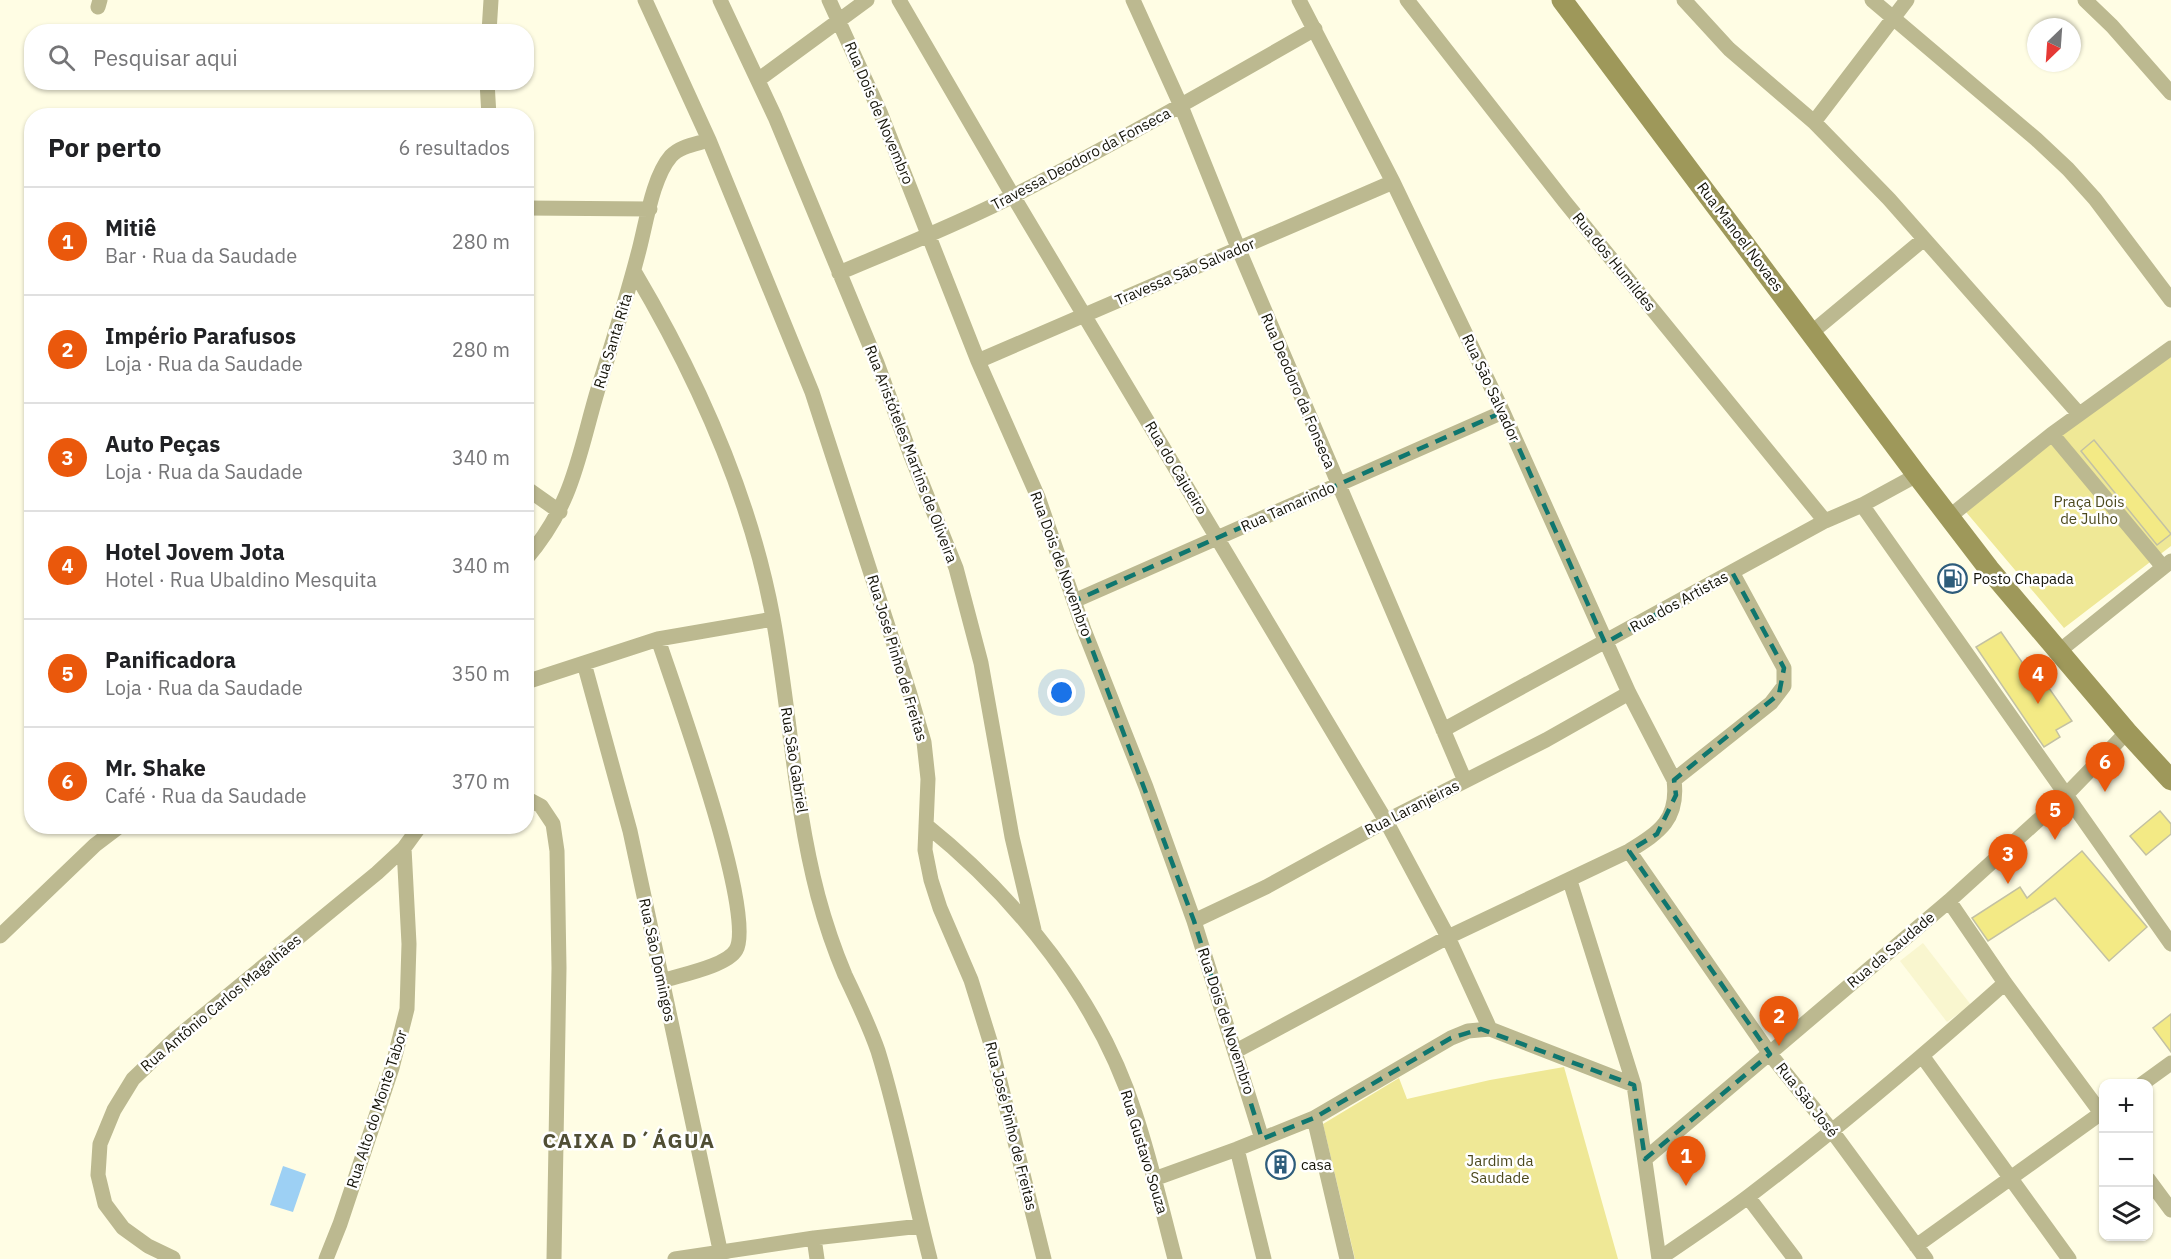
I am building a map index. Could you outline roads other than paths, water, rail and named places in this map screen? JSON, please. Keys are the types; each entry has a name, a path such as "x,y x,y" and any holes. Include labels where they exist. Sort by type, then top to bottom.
{"street":[{"path":"490,24 491,0"},
{"name":"Rua José Pinho de Freitas","path":"645,0 709,140 812,392 909,691 924,742 928,779 925,850 931,880 940,908 971,980 990,1041 1044,1259"},
{"name":"Rua Aristóteles Martins de Oliveira","path":"720,0 776,117 877,363 956,568 981,663 1012,837 1034,930"},
{"name":"Rua Dois de Novembro","path":"829,0 880,112 978,361 1038,497 1074,601 1146,787 1194,921 1262,1139"},
{"path":"758,80 867,0"},
{"name":"Rua do Cajueiro","path":"900,0 1013,196 1386,821 1449,937 1490,1029"},
{"name":"Rua Deodoro da Fonseca","path":"1133,0 1181,106 1239,250 1465,781"},
{"name":"Rua São Salvador","path":"1299,0 1392,182 1503,412 1605,643 1674,780"},
{"name":"Rua dos Humildes","path":"1407,0 1565,202 1825,521"},
{"name":"Rua Manoel Novaes","path":"1562,0 1917,476"},
{"path":"1684,0 1729,49 1814,122 1924,239 2079,414"},
{"path":"1872,0 2068,169 2095,199 2171,300"},
{"path":"1814,122 1907,0"},
{"path":"2085,0 2171,93"},
{"name":"Travessa Deodoro da Fonseca","path":"839,273 929,236 1013,196 1181,106 1315,30"},
{"path":"487,90 489,108"},
{"name":"Rua Santa Rita","path":"534,550 560,512 569,492 663,169 678,150 709,140"},
{"name":"Travessa São Salvador","path":"978,361 1392,182"},
{"path":"534,208 650,210"},
{"path":"1811,333 1924,239"},
{"name":"Rua São Gabriel","path":"634,271 667,327 702,399 733,472 758,550 773,619 808,854 818,896 834,946 878,1051 930,1259"},
{"path":"1949,517 2052,434 2171,348"},
{"name":"Rua Tamarindo","path":"1074,601 1503,412"},
{"path":"2052,434 2167,564 2058,652"},
{"path":"1917,476 2058,652 2171,780"},
{"name":"Rua dos Artistas","path":"1443,730 1825,521 1862,505 1917,476"},
{"path":"534,494 560,512"},
{"path":"1862,505 2171,945"},
{"path":"1236,1051 1449,937 1570,881 1657,834 1668,819 1676,795 1674,780 1772,703 1784,686 1784,668 1732,572"},
{"path":"534,679 658,639 773,619"},
{"path":"658,639 726,848 740,919 740,938 732,957 662,981"},
{"name":"Rua São Domingos","path":"584,663 630,831 721,1255"},
{"name":"Rua Laranjeiras","path":"1194,921 1266,887 1386,821 1546,740 1629,693"},
{"name":"Rua da Saudade","path":"1645,1159 1949,901 2066,795 2127,732"},
{"path":"534,802 541,806 553,824 557,851 559,968 554,1259"},
{"name":"Rua Gustavo Souza","path":"927,825 988,879 1034,930 1078,994 1108,1049 1135,1112 1175,1259"},
{"path":"0,936 95,845 109,834"},
{"name":"Rua Antônio Carlos Magalhães","path":"173,1258 148,1246 123,1228 105,1204 98,1175 100,1144 114,1110 133,1079 175,1039 377,873 404,848 414,834"},
{"name":"Rua Alto do Monte Tabor","path":"326,1259 392,1068 407,1009 409,944 404,848"},
{"name":"Rua São José","path":"1629,851 1770,1054 1832,1131 1926,1259"},
{"path":"1570,881 1634,1085 1659,1259 1748,1197 1832,1131 1923,1057 2005,983"},
{"path":"1949,901 2005,983 2099,1109"},
{"path":"1154,1179 1314,1118 1451,1038 1468,1031 1490,1029 1634,1085"},
{"path":"1923,1057 2069,1259"},
{"path":"2148,1079 2171,1063"},
{"path":"1916,1246 2099,1117"},
{"path":"1314,1118 1347,1259"},
{"path":"1237,1149 1264,1259"},
{"path":"2153,1186 2171,1210"},
{"path":"1748,1197 1795,1259"},
{"path":"675,1259 721,1255 814,1238 921,1226"},
{"path":"814,1238 816,1259"}],"water":[{"path":"283,1166 306,1174 293,1212 270,1205"}],"place":[{"name":"Posto Chapada","path":"1952,579"},
{"name":"Hotel Jovem Jota","path":"2038,704"},
{"name":"Mr. Shake","path":"2105,792"},
{"name":"Panificadora","path":"2055,840"},
{"name":"Auto Peças","path":"2008,884"},
{"name":"Império Parafusos","path":"1779,1046"},
{"name":"casa","path":"1280,1165"},
{"name":"Mitiê","path":"1686,1186"}],"district":[{"name":"CAIXA D´ÁGUA","path":"629,1141"}],"park label":[{"name":"Praça Dois de Julho","path":"2089,510"},
{"name":"Jardim da Saudade","path":"1500,1170"}]}
